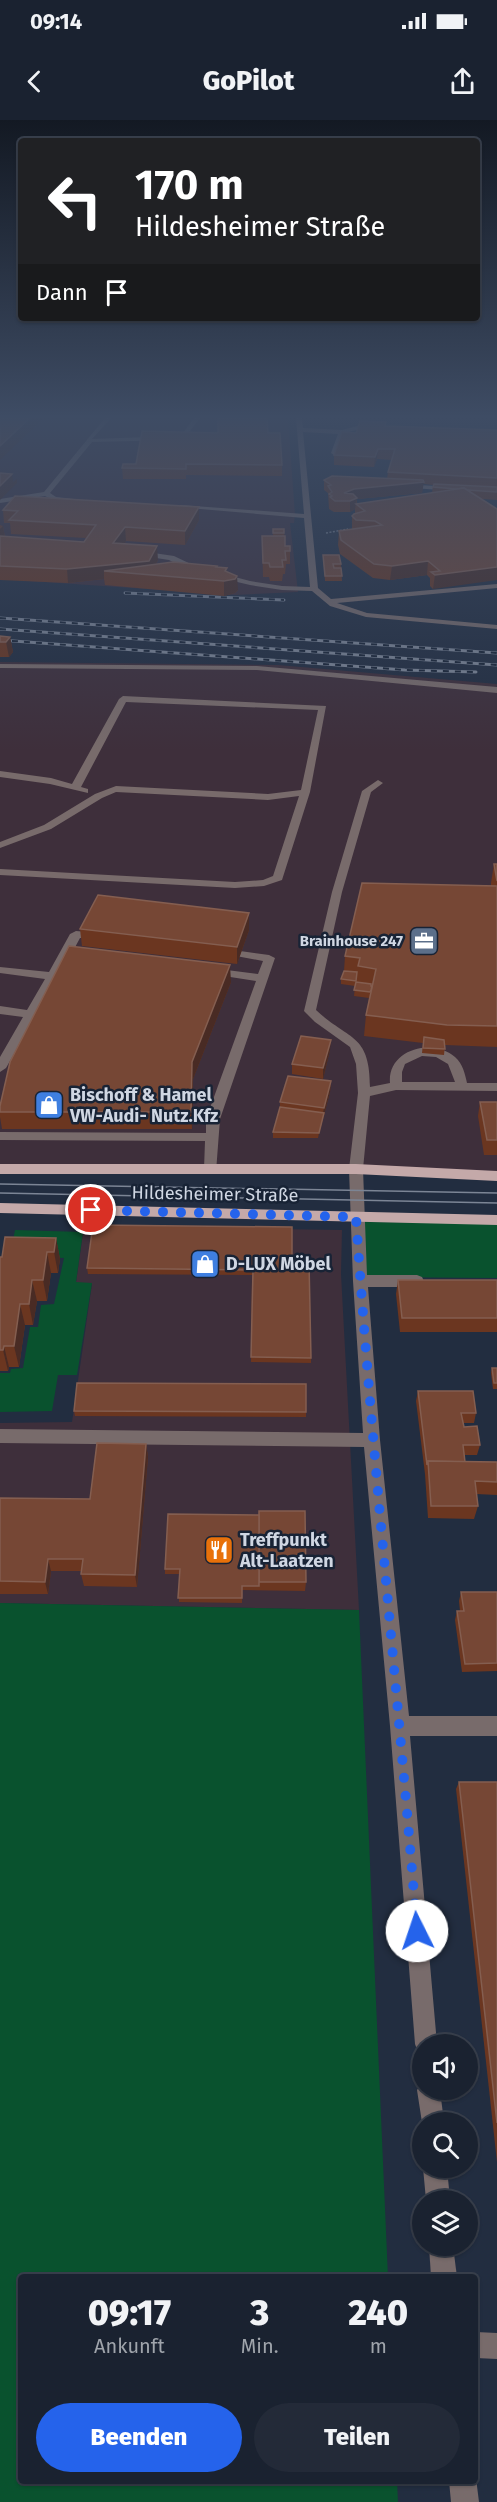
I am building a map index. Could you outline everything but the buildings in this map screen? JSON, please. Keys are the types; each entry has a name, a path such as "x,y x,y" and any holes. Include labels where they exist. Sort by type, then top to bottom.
{"main road":[{"name":"Hildesheimer Straße","path":"0,1169 356,1169 497,1176"},
{"name":"Hildesheimer Straße","path":"0,1208 497,1220"}],"street":[{"path":"310,529 314,589"},
{"path":"140,553 171,558 194,569 250,583 282,588 314,589 327,601 366,615 497,627"},
{"path":"327,601 497,586"},
{"path":"0,666 257,668 497,690"},
{"path":"0,872 213,885 264,883 278,878 305,792 324,708 123,699 75,788"},
{"path":"0,774 51,781 98,794 127,789 268,797 305,792"},
{"path":"378,783 368,791 337,892 310,1011 320,1022 351,1040 364,1066 364,1093 356,1169 360,1281 425,2034"},
{"path":"0,845 32,835 56,823 98,794"},
{"path":"0,1068 5,1049 31,1014 76,934 88,935"},
{"path":"66,953 100,957"},
{"path":"211,1168 213,1119 269,958 240,954"},
{"path":"0,969 52,976"},
{"path":"193,969 263,978"},
{"path":"0,1010 31,1014"},
{"path":"396,1086 397,1068 403,1059 412,1054 426,1052 450,1059 457,1068 462,1088"},
{"path":"364,1093 396,1086 497,1088"},
{"path":"0,1136 212,1137"},
{"path":"360,1281 429,1281"},
{"path":"0,1436 372,1440"},
{"path":"400,1726 497,1726"},
{"path":"442,2256 444,2274"},
{"path":"478,2345 497,2346"},
{"path":"463,2484 465,2502"}],"shaded area":[{"path":"0,529 291,529 298,592 235,595 0,579"},
{"path":"0,662 278,665 497,684 497,1176 426,1172 0,1169"},
{"path":"84,1226 342,1230 341,1274 359,1610 0,1603 0,1423 72,1422 92,1284 76,1283"}],"green space":[{"path":"363,1222 497,1223 497,1278 365,1277"},
{"path":"15,1230 83,1232 76,1282 92,1283 77,1375 58,1375 52,1411 0,1412 0,1373 10,1373 11,1369 23,1368 30,1327 38,1327 41,1305 54,1304 64,1258 10,1256"},
{"path":"0,1603 359,1610 388,2274 18,2274 18,2484 397,2484 398,2502 0,2502"}],"tram line":[{"path":"0,1184 497,1193"},
{"path":"0,1193 497,1203"}],"railway":[{"path":"125,593 284,600"},
{"path":"0,618 497,653"},
{"path":"0,629 497,665"},
{"path":"0,640 405,670 476,672"}],"place":[{"name":"Brainhouse 247","path":"424,941"},
{"name":"Bischoff & Hamel VW-Audi- Nutz.Kfz","path":"49,1105"},
{"name":"D-LUX Möbel","path":"205,1264"},
{"name":"Treffpunkt Alt-Laatzen","path":"219,1550"}],"route":[{"path":"91,1210 356,1217 372,1440 417,1931"}]}
